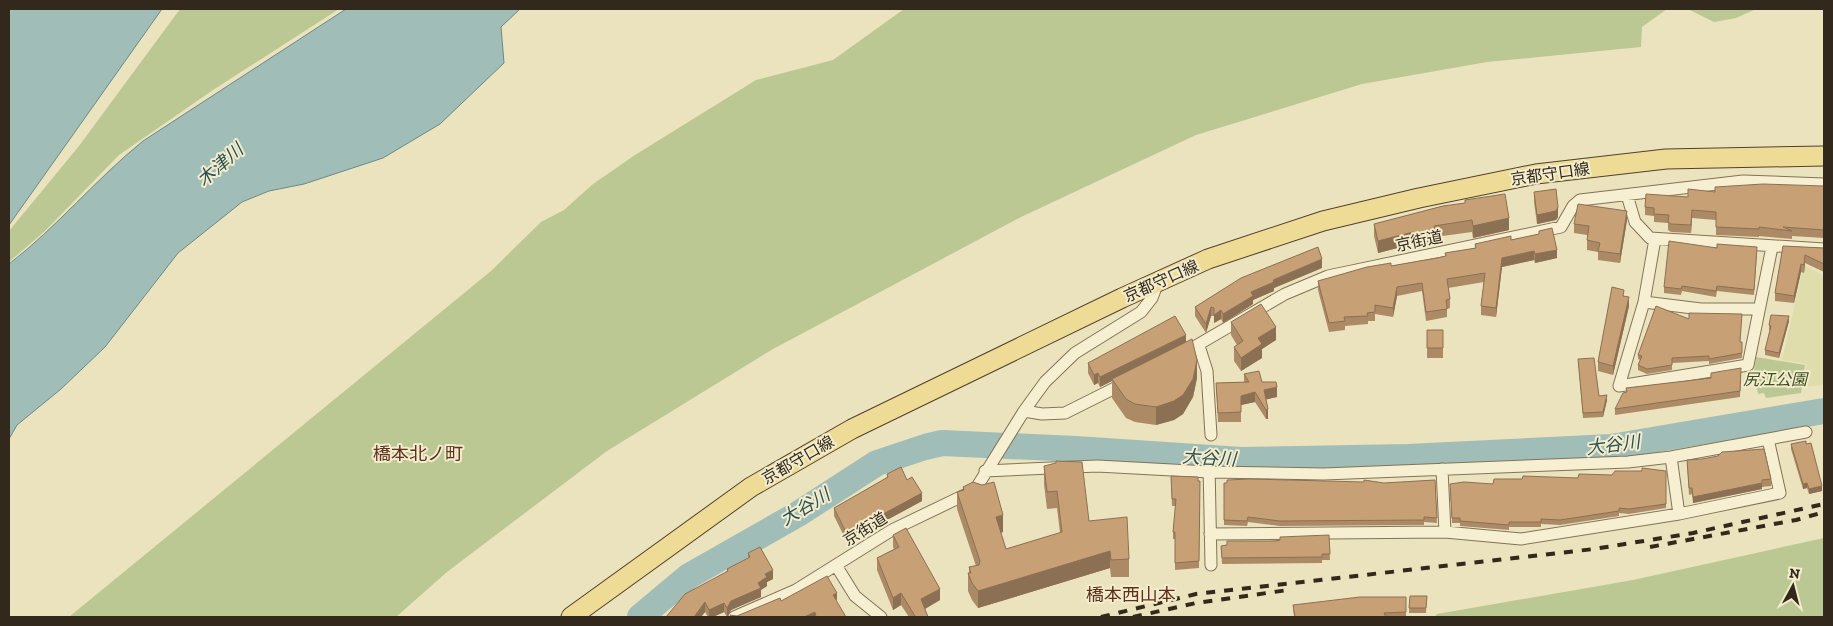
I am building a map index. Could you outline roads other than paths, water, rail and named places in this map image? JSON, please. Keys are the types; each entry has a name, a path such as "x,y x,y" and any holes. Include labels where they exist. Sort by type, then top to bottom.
{"main road":[{"name":"京都守口線","path":"571,617 751,487 852,429 1208,259 1323,221 1419,198 1536,174 1666,159 1824,156"}],"street":[{"name":"京街道","path":"1174,358 1199,346 1285,294 1328,276 1561,228 1573,206 1580,200 1743,181 1824,184"},
{"path":"1627,195 1635,222 1650,238 1688,242 1744,242 1772,247 1824,249"},
{"path":"1655,239 1644,302 1619,386 1748,365 1772,247"},
{"path":"1132,379 1064,413 1042,414 1024,411 1044,382 1075,353 1141,312 1152,298 1158,282"},
{"path":"1644,302 1702,309 1759,309"},
{"path":"1199,346 1207,371 1211,435"},
{"name":"京街道","path":"734,617 796,590 837,567 863,547 892,530 975,490 1014,424 1024,411"},
{"path":"986,471 1097,466 1209,468 1324,474 1628,462 1671,457 1806,432"},
{"path":"1210,534 1446,532 1521,539 1679,514 1780,493 1768,439"},
{"path":"1671,457 1679,514"},
{"path":"1209,468 1210,565"},
{"path":"1442,470 1446,532"},
{"path":"837,567 855,596 881,617"}],"water":[{"path":"9,9 162,9 9,225"},
{"name":"木津川","path":"346,9 520,9 501,27 504,63 440,124 383,158 304,184 269,191 242,202 178,253 105,347 61,389 17,425 9,439 9,264 44,235 109,171 143,141"}],"waterway":[{"name":"大谷川","path":"640,617 689,576 798,514 877,463 942,443 1076,449 1241,460 1408,457 1611,447 1824,411"}],"railway":[{"path":"1101,617 1196,594 1594,549 1693,533 1824,504"},
{"path":"1650,547 1796,520 1824,512"},
{"path":"1133,617 1196,603 1288,590"}],"district":[{"name":"橋本北ノ町","path":"418,454"},
{"name":"橋本西山本","path":"1131,595"}],"park label":[{"name":"尻江公園","path":"1775,379"}]}
